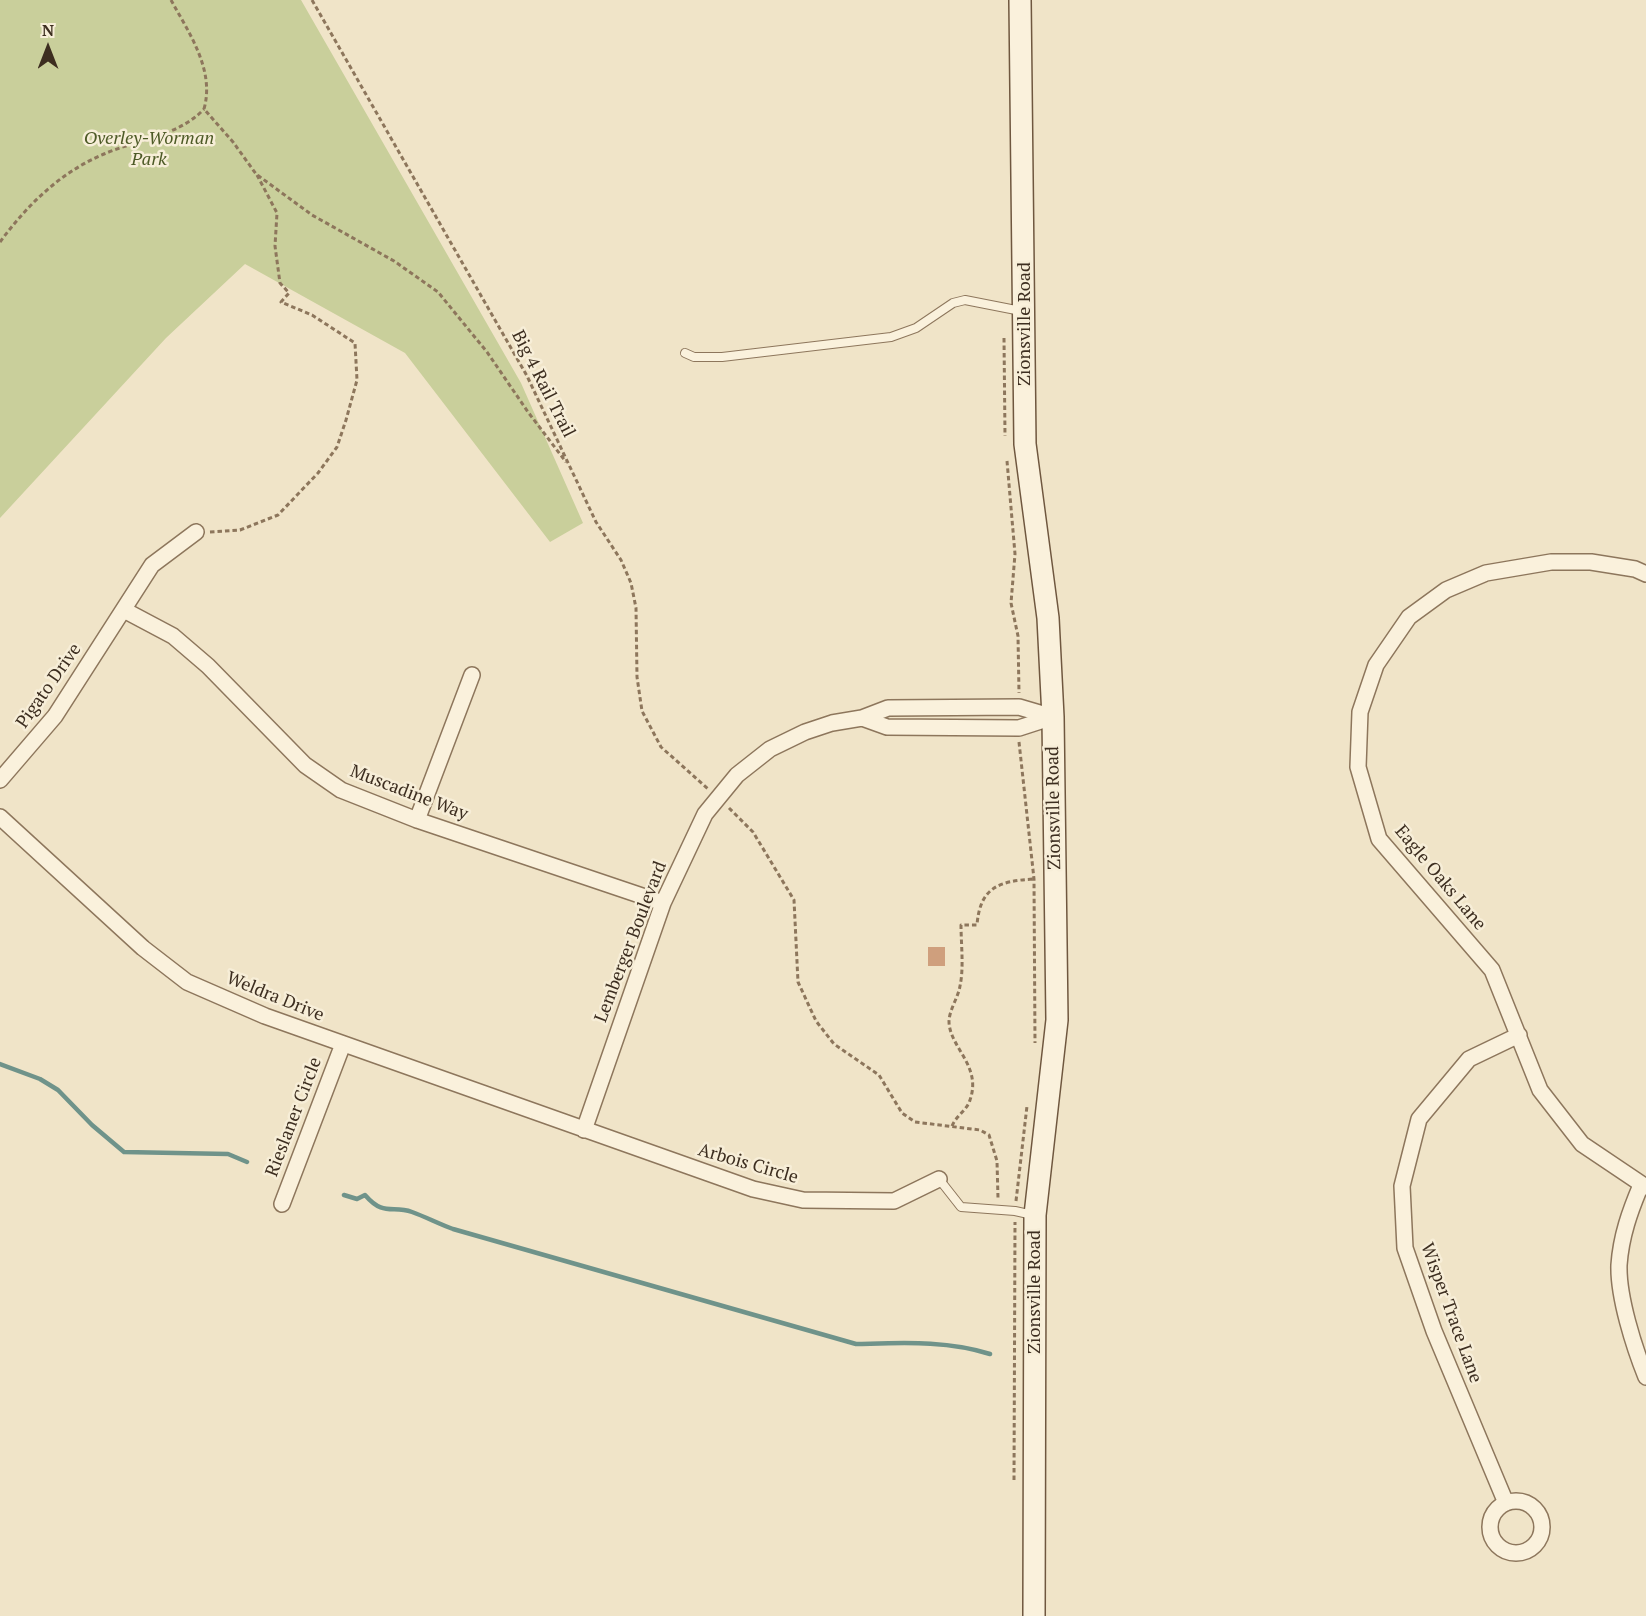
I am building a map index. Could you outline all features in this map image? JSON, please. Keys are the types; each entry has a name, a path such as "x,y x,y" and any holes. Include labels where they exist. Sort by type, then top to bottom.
{"main road":[{"name":"Zionsville Road","path":"1020,0 1026,454 1048,618 1053,717 1057,1020 1035,1215 1034,1616"}],"street":[{"name":"Pigato Drive","path":"0,780 55,716 152,564 196,532"},
{"name":"Eagle Oaks Lane","path":"1643,1186 1582,1144 1540,1090 1492,970 1379,839 1358,767 1360,712 1376,665 1409,617 1446,590 1486,573 1551,562 1591,562 1635,569 1646,574"},
{"name":"Muscadine Way","path":"124,610 173,636 208,666 305,765 342,790 417,820 663,903"},
{"path":"417,820 472,675"},
{"name":"Lemberger Boulevard","path":"584,1130 663,903 705,814 737,775 770,749 805,732 832,723 862,718 888,708 1019,707 1053,717"},
{"name":"Weldra Drive","path":"0,817 143,948 187,982 265,1016 584,1130"},
{"name":"Wisper Trace Lane","path":"1506,1503 1434,1331 1405,1248 1402,1186 1419,1119 1469,1059 1519,1035"},
{"name":"Rieslaner Circle","path":"282,1204 343,1044"},
{"name":"Arbois Circle","path":"584,1130 753,1189 803,1200 894,1201 939,1179"},
{"path":"1643,1186 1625,1223 1619,1266 1625,1307 1646,1377"}],"lane":[{"path":"685,353 694,357 722,357 891,337 916,328 953,303 964,300 1025,312"},
{"path":"939,1179 961,1207 998,1209 1035,1215"}],"path":[{"path":"0,242 14,223 59,179 104,154 177,128 195,119 204,109 207,88 204,68 171,0"},
{"name":"Big 4 Rail Trail","path":"312,0 527,376 596,522 621,560 631,583 636,608 637,677 642,711 661,747 706,788"},
{"path":"196,532 240,530 278,515 295,499 337,447 357,380 355,343 312,315 281,302 289,293 279,283 275,246 277,213 256,174 233,142 204,109"},
{"path":"256,174 312,214 394,261 438,292 473,333 570,466"},
{"path":"1020,753 1034,879 1034,900"},
{"path":"729,808 753,832 794,900 798,982 816,1021 834,1044 879,1075 902,1113 915,1122 980,1130 989,1135 997,1161 998,1209"},
{"path":"952,1126 956,1116 970,1102 972,1090 969,1062 951,1035 949,1019 961,985 961,925 977,925 980,902 987,892 999,884 1011,880 1034,879"}],"green space":[{"name":"Overley-Worman Park","path":"0,0 301,0 521,383 583,523 550,542 405,353 245,264 166,338 0,518"}],"building":[{"path":"928,947 945,947 945,966 928,966"}],"waterway":[{"path":"0,1064 40,1079 58,1090 92,1125 124,1152 228,1154 247,1162"},
{"path":"344,1195 357,1199 365,1195 383,1208 412,1212 453,1229 856,1344 940,1344 990,1354"}]}
